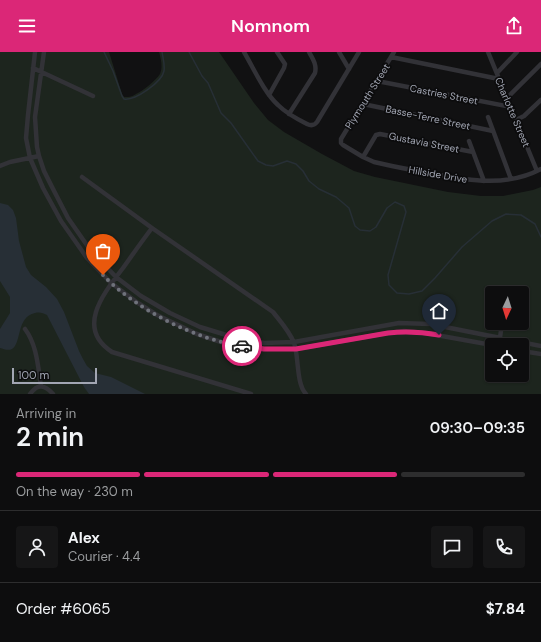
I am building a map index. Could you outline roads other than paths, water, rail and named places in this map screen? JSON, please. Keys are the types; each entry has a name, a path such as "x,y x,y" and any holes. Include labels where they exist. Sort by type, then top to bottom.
{"street":[{"path":"35,52 26,138 30,158 43,188 61,221 87,258 111,283 138,303 157,315 197,334 230,345 264,349 296,349 404,331 426,333 485,344"},
{"path":"44,52 36,117 37,147 50,185 68,218 91,252 116,277 141,296 170,313 200,327 241,339 264,342 294,342 399,323 430,324 500,338 501,330"},
{"path":"244,52 269,95 278,106 289,114 313,126 317,122 359,52"},
{"path":"269,95 285,64 277,52"},
{"path":"289,114 316,70 315,64 308,52"},
{"path":"339,52 349,69"},
{"name":"Plymouth Street","path":"341,141 394,52"},
{"name":"Charlotte Street","path":"488,52 516,120 539,170"},
{"path":"497,73 517,52"},
{"path":"391,57 499,79"},
{"path":"507,98 541,64"},
{"path":"33,68 93,96"},
{"name":"Castries Street","path":"377,81 511,107"},
{"path":"516,120 524,116 540,103"},
{"name":"Basse-Terre Street","path":"363,104 493,131"},
{"path":"488,117 512,179"},
{"name":"Gustavia Street","path":"362,157 376,136 380,134 473,152"},
{"name":"Hillside Drive","path":"341,141 343,145 362,157 381,164 465,179 484,181 512,179 528,175 539,170"},
{"name":"Gustavia Street","path":"470,141 484,181"},
{"path":"0,166 39,156"},
{"path":"82,177 152,228 273,312 294,342 303,393"},
{"path":"152,228 111,283 95,311 95,329 100,342 105,348 112,352 251,394"},
{"path":"25,329 29,334 34,347 41,386"},
{"path":"529,344 541,346"},
{"path":"529,352 541,354"},
{"path":"30,394 35,388 41,386 48,389 53,394"}],"waterway":[{"path":"104,52 124,99 129,99 141,94 158,80 164,71 162,52"},
{"path":"189,52 202,76 208,83 221,113 231,123 258,161 266,165 273,166 287,161 296,164 303,171 309,181 319,189 336,197 349,208 355,226 360,230 370,231 376,227 387,208 395,202 404,206 406,212 388,275 389,285 397,293 409,294 422,291 462,247 492,221 506,214 521,215 535,224 541,237"}]}
